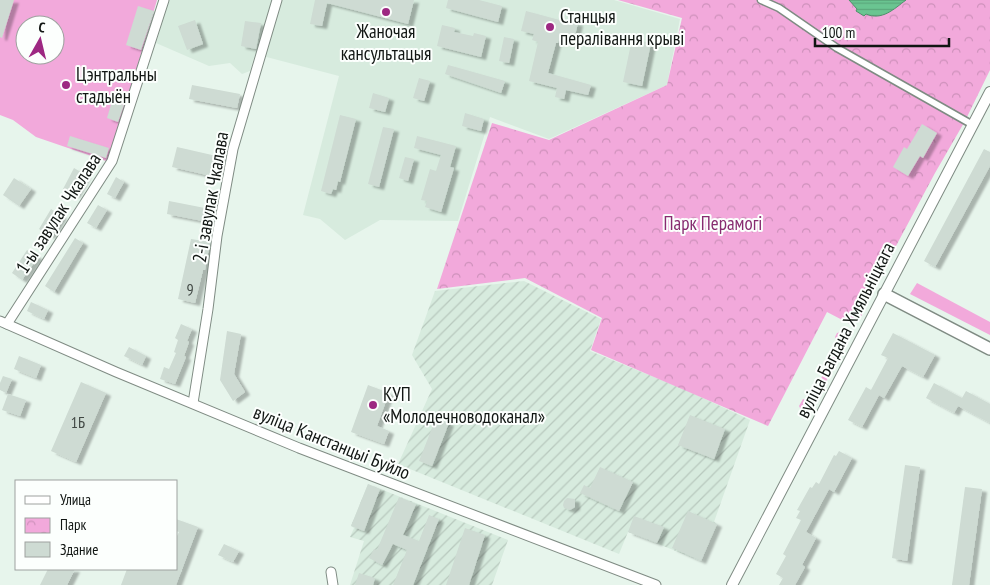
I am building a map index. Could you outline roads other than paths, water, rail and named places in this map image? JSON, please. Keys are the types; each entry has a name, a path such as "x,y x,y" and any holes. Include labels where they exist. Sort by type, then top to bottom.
{"main road":[{"path":"884,294 990,350"}],"street":[{"name":"1-ы завулак Чкалава","path":"3,322 112,161 164,0"},
{"name":"2-і завулак Чкалава","path":"193,403 217,236 233,149 277,0"},
{"path":"761,0 779,8 837,48 973,125"},
{"name":"вуліца Багдана Хмяльніцкага","path":"732,585 990,92"},
{"name":"вуліца Канстанцыі Буйло","path":"3,322 116,372 299,448 656,585"},
{"path":"331,572 333,585"}],"place":[{"name":"Жаночая кансультацыя","path":"386,12"},
{"name":"Станцыя пералівання крыві","path":"550,27"},
{"name":"Цэнтральны стадыён","path":"66,85"},
{"name":"КУП «Молодечноводоканал»","path":"373,405"}],"park label":[{"name":"Парк Перамогі","path":"713,223"}]}
